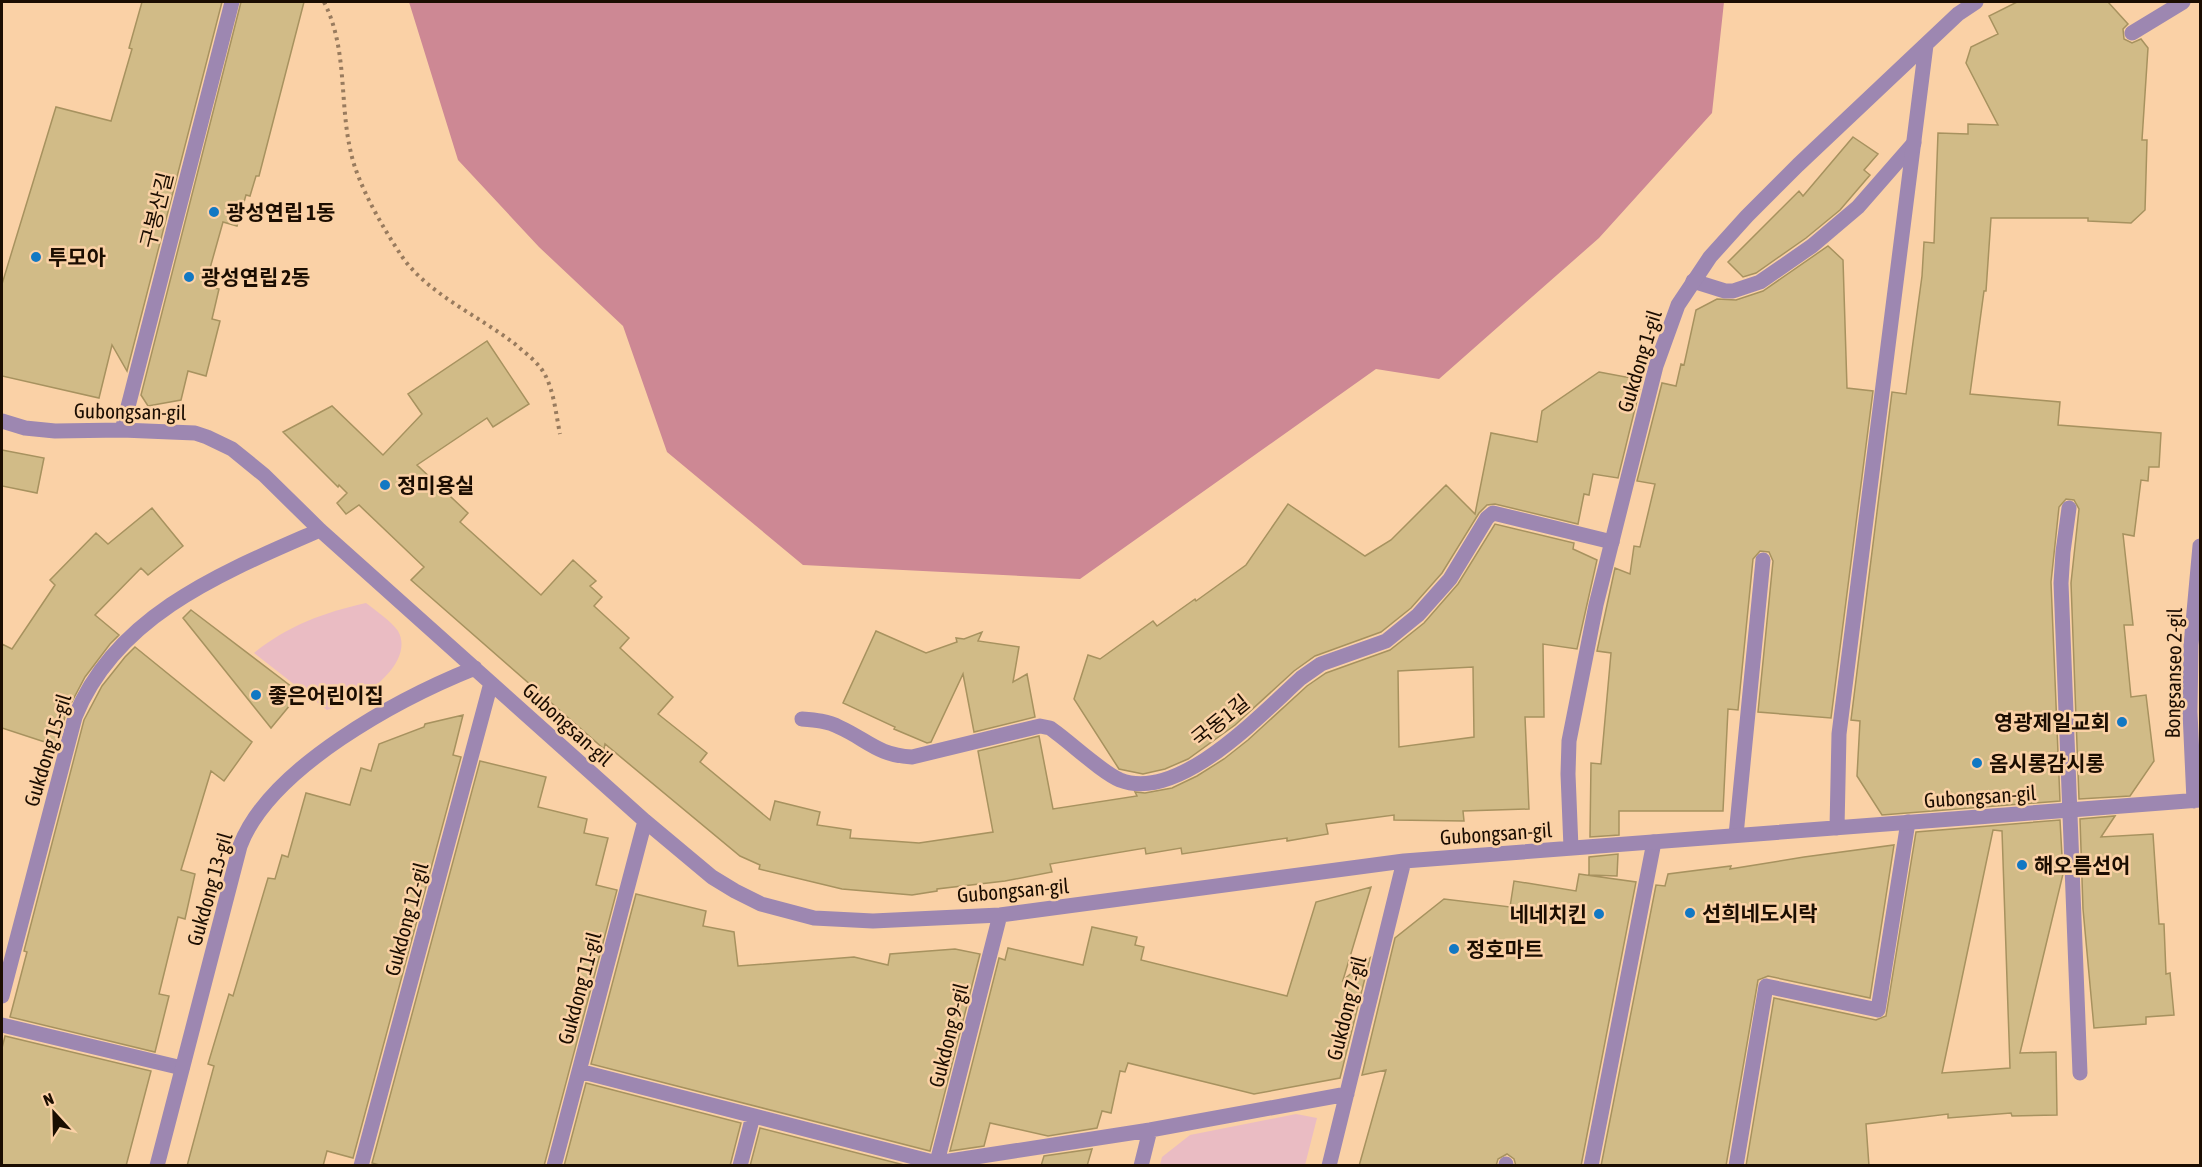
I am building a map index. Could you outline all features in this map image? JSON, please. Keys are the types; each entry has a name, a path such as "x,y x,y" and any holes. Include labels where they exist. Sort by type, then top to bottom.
{"street":[{"name":"구봉산길","path":"122,430 232,2"},
{"name":"Gukdong 1-gil","path":"1570,848 1569,741 1596,605 1656,366 1678,305 1710,257 1747,216 1926,45 1959,8 1976,2"},
{"path":"2132,33 2183,2"},
{"path":"1837,828 1839,734 1926,45"},
{"path":"1693,281 1725,291 1734,291 1760,282 1818,241 1858,207 1914,143"},
{"name":"Gubongsan-gil","path":"2,421 25,428 55,431 122,430 195,434 220,442 232,449 264,474 320,530 645,821 712,877 735,891 786,912 814,918 843,921 1000,915 1404,861 2197,800"},
{"path":"2069,508 2061,568 2080,1073"},
{"name":"국동1길","path":"802,719 838,726 875,749 912,757 924,756 1040,726 1050,728 1118,779 1133,783 1165,780 1217,753 1300,678 1316,668 1391,638 1418,615 1450,579 1487,518 1493,513 1612,542"},
{"name":"Gukdong 15-gil","path":"2,996 75,717 85,693 124,643 165,608 215,577 320,530"},
{"name":"Bongsanseo 2-gil","path":"2197,800 2190,712 2191,645 2200,546"},
{"path":"1736,836 1763,560"},
{"name":"Gukdong 13-gil","path":"157,1166 240,846 255,816 281,785 356,729 400,702 475,668"},
{"name":"Gukdong 12-gil","path":"361,1166 491,682"},
{"name":"Gukdong 11-gil","path":"554,1166 645,821"},
{"path":"1736,1166 1766,986 1878,1010 1908,822"},
{"path":"1591,1166 1654,842"},
{"name":"Gukdong 7-gil","path":"1329,1166 1404,861"},
{"name":"Gukdong 9-gil","path":"937,1164 1000,915"},
{"path":"2,1025 182,1068"},
{"path":"579,1071 937,1164 1150,1130 1347,1094"},
{"path":"740,1166 753,1116"},
{"path":"1141,1166 1150,1130"}],"path":[{"path":"324,2 333,21 339,48 350,152 373,208 401,256 420,279 497,330 539,365 549,382 560,434"}],"shaded area":[{"path":"409,2 1724,2 1712,113 1599,238 1439,379 1376,369 1080,579 803,565 667,452 623,326 539,247 458,160"},
{"path":"366,603 398,631 401,650 392,668 378,684 349,702 327,710 254,653 280,635 307,621"},
{"path":"1296,1114 1317,1118 1305,1165 1160,1165 1162,1157 1190,1135"}],"building":[{"path":"142,2 222,2 127,371 112,345 99,398 2,376 2,284 56,107 111,121 132,49 129,48"},
{"path":"241,2 304,2 259,176 256,176 250,196 246,195 237,226 223,222 205,286 219,289 212,319 220,321 206,376 188,371 181,400 148,406 141,395"},
{"path":"2017,2 2108,2 2128,24 2123,29 2124,39 2132,43 2141,39 2148,48 2142,140 2147,140 2145,210 2131,223 2088,221 2088,218 1991,218 1986,291 1984,291 1970,394 2060,402 2058,425 2161,433 2159,467 2149,467 2148,481 2141,480 2134,536 2123,534 2133,625 2124,625 2131,697 2146,695 2154,761 2130,796 2079,799 2071,583 2079,509 2074,500 2066,499 2059,507 2051,582 2060,801 1882,815 1857,776 1860,721 1851,720 1892,392 1906,394 1922,276 1924,242 1934,243 1938,133 1968,134 1968,124 1998,125 1966,63 1971,47 1998,34 1989,16"},
{"path":"1853,137 1878,154 1864,170 1870,175 1840,210 1806,238 1756,273 1743,277 1728,262 1799,191 1803,196"},
{"path":"1828,246 1843,260 1847,388 1873,391 1831,718 1758,712 1773,561 1769,552 1760,551 1753,559 1738,710 1728,709 1723,811 1619,811 1619,835 1590,837 1591,763 1601,764 1611,653 1597,651 1615,568 1630,574 1634,546 1640,547 1655,484 1637,481 1662,383 1676,386 1681,364 1684,365 1696,310 1717,299 1736,300 1763,291"},
{"path":"487,341 529,404 493,427 487,418 417,465 468,513 460,522 541,595 573,560 596,581 590,586 602,597 594,606 629,638 620,648 673,697 658,714 707,753 700,762 770,820 775,801 820,812 817,825 851,830 850,838 919,843 993,832 978,751 1039,736 1053,809 1137,796 1135,792 1145,793 1172,788 1197,776 1248,740 1307,686 1326,673 1390,650 1424,623 1458,584 1495,524 1574,543 1573,549 1597,560 1577,649 1543,644 1544,717 1525,717 1529,809 1463,811 1464,821 1394,820 1394,815 1326,824 1328,834 1182,854 1181,848 1146,854 1145,848 1050,864 1052,872 1005,881 937,889 937,891 912,895 842,889 759,869 760,865 740,856 605,744 604,749 411,580 424,567 359,505 346,514 337,503 347,493 339,485 338,487 283,432 332,406 383,455 422,414 408,394","holes":["1473,667 1474,737 1399,747 1398,671"]},
{"path":"1599,372 1642,380 1618,478 1593,474 1589,495 1584,494 1578,524 1495,504 1487,505 1479,513 1442,573 1411,608 1381,632 1315,656 1294,671 1235,725 1188,759 1165,769 1143,774 1119,769 1074,699 1088,655 1100,659 1153,621 1157,626 1246,565 1288,504 1365,556 1391,540 1446,485 1475,514 1491,433 1537,442 1542,411"},
{"path":"2,450 44,458 37,493 2,486"},
{"path":"152,508 183,546 148,575 141,568 95,615 119,635 85,677 66,713 57,746 2,728 2,644 12,649 55,585 50,580 96,533 108,544"},
{"path":"191,610 300,693 271,728 183,618"},
{"path":"876,631 926,653 957,642 956,638 964,639 982,632 978,641 1019,647 1013,682 1027,674 1035,717 974,732 963,674 931,742 927,743 843,703"},
{"path":"135,647 252,742 224,781 211,771 181,870 195,874 185,919 178,917 159,994 169,996 155,1052 10,1017 27,952 24,951 84,720 102,686"},
{"path":"463,715 453,755 461,757 353,1158 327,1151 323,1166 187,1166 214,1066 208,1064 229,994 233,996 268,878 275,879 282,855 288,857 306,793 350,805 361,768 371,771 379,744 424,727 425,724"},
{"path":"480,761 546,777 538,807 587,819 584,833 608,838 596,885 617,890 544,1166 383,1166 372,1163"},
{"path":"2115,816 2101,837 2153,834 2159,924 2164,924 2166,974 2170,973 2174,1015 2146,1017 2146,1024 2094,1028 2083,909 2080,819"},
{"path":"2060,820 2063,874 2020,1053 2056,1052 2057,1115 2012,1116 2011,1113 1948,1118 1948,1114 1866,1124 1869,1166 1746,1166 1774,998 1876,1020 1886,1016 1916,832","holes":["1993,830 2002,831 2010,1068 1942,1073"]},
{"path":"1894,845 1870,998 1768,976 1758,980 1726,1166 1601,1166 1656,885 1665,886 1668,874 1731,866 1730,869"},
{"path":"1618,854 1617,876 1589,875 1589,857"},
{"path":"1579,874 1636,882 1581,1166 1516,1166 1514,1159 1507,1154 1498,1159 1496,1166 1359,1166 1386,1070 1362,1075 1395,938 1444,899 1510,907 1514,881 1576,891"},
{"path":"1371,887 1343,980 1370,958 1340,1078 1254,1094 1128,1063 1125,1072 1120,1071 1111,1113 1102,1111 1097,1128 1048,1136 990,1123 984,1146 950,1151 999,958 1005,960 1008,948 1083,965 1092,927 1137,937 1135,945 1144,947 1141,960 1287,996 1316,902"},
{"path":"636,894 706,911 703,926 734,932 738,966 854,957 888,965 890,954 955,949 980,954 930,1151 591,1064"},
{"path":"5,1036 151,1071 126,1166 2,1166 2,1048"},
{"path":"586,1083 741,1123 730,1166 564,1166"},
{"path":"760,1128 908,1166 750,1166"},
{"path":"1092,1149 1087,1166 1041,1166 1044,1156"}],"place":[{"name":"광성연립 1동","path":"214,212"},
{"name":"투모아","path":"36,257"},
{"name":"광성연립 2동","path":"189,277"},
{"name":"정미용실","path":"385,485"},
{"name":"좋은어린이집","path":"256,695"},
{"name":"영광제일교회","path":"2122,722"},
{"name":"옴시롱감시롱","path":"1977,763"},
{"name":"해오름선어","path":"2022,865"},
{"name":"선희네도시락","path":"1690,913"},
{"name":"네네치킨","path":"1599,914"},
{"name":"정호마트","path":"1454,949"}]}
